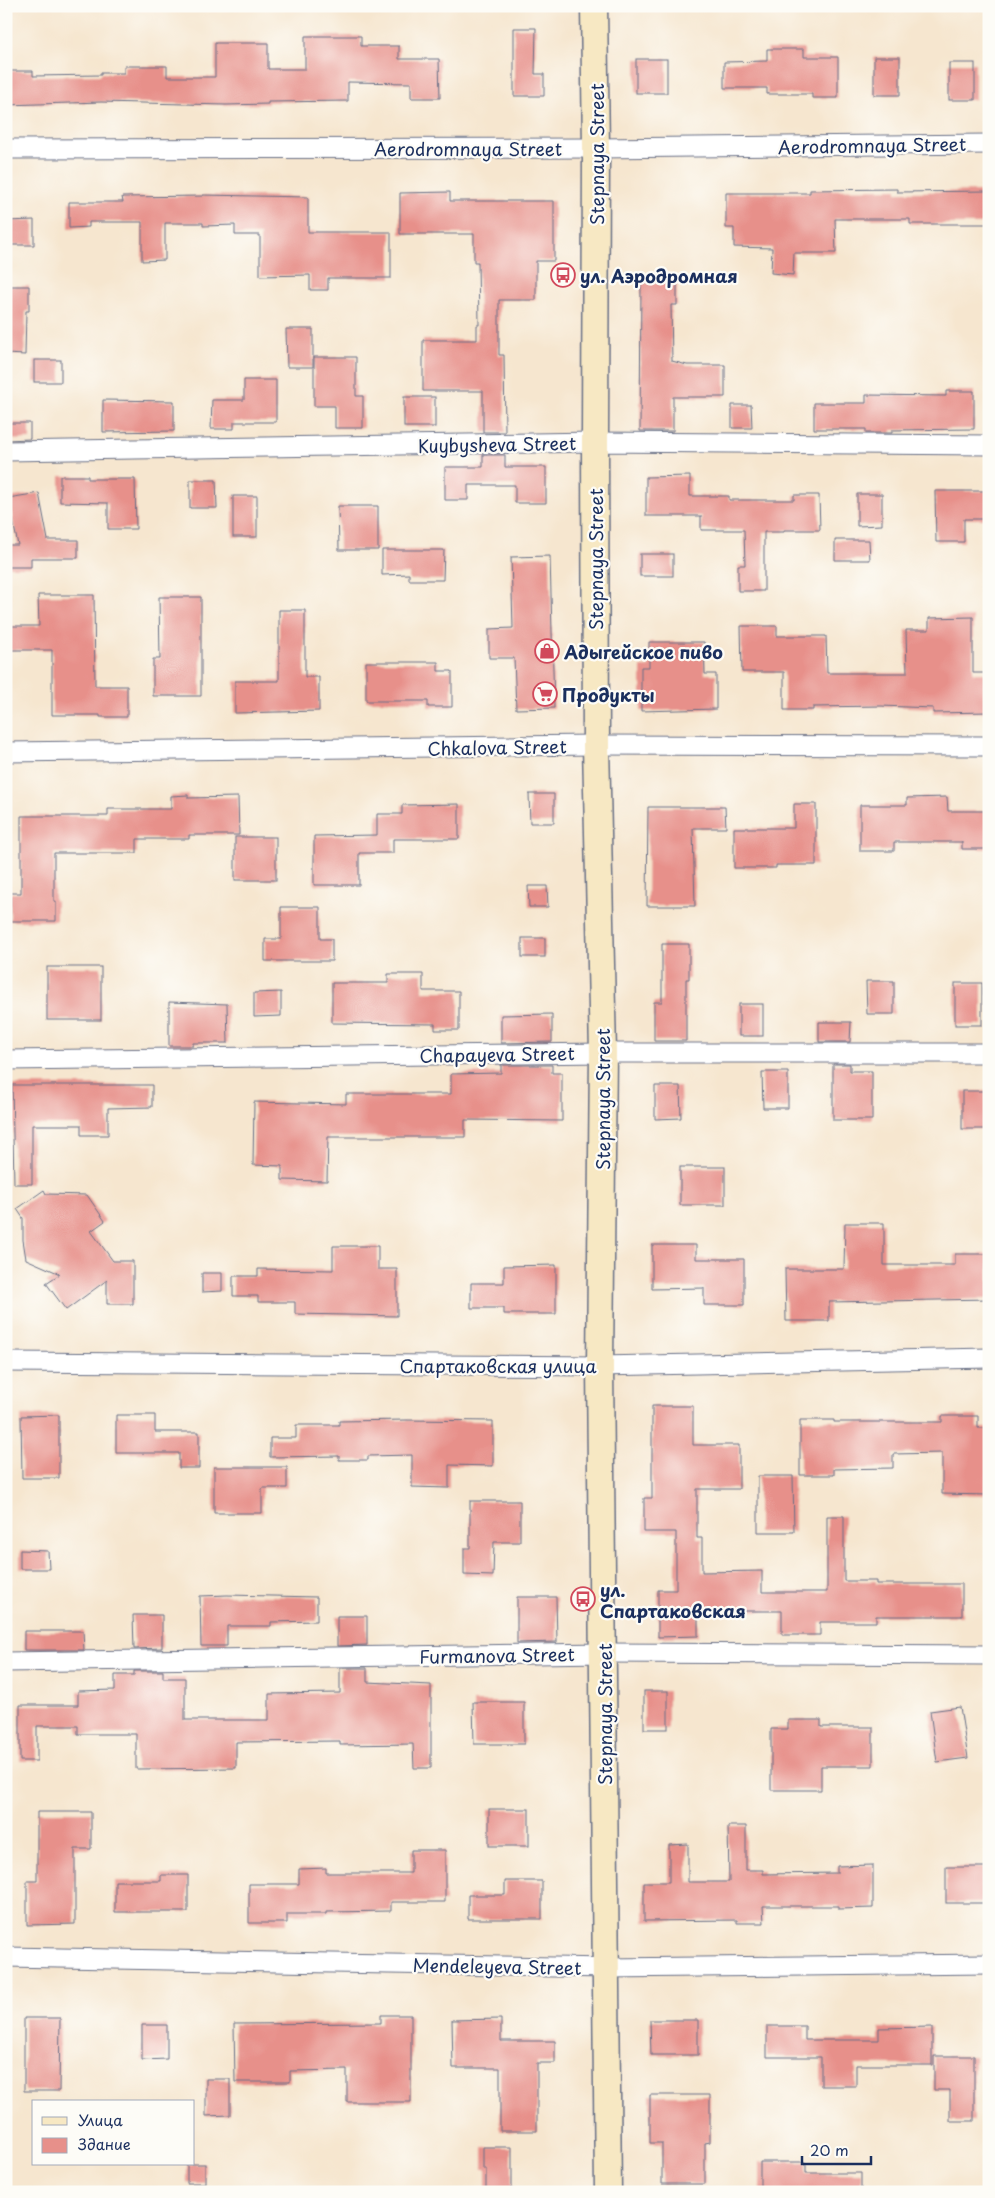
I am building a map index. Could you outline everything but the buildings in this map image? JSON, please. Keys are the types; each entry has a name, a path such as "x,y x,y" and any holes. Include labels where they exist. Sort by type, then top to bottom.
{"main road":[{"name":"Stepnaya Street","path":"594,6 596,148 596,745 604,1053 600,1366 608,2192"}],"street":[{"name":"Aerodromnaya Street","path":"6,149 596,148 989,144"},
{"name":"Kuybysheva Street","path":"6,450 595,442 989,445"},
{"name":"Chkalova Street","path":"6,752 596,745 989,746"},
{"name":"Chapayeva Street","path":"6,1060 604,1053 989,1053"},
{"name":"Спартаковская улица","path":"6,1362 600,1366 989,1358"},
{"name":"Furmanova Street","path":"6,1662 604,1653 989,1655"},
{"name":"Mendeleyeva Street","path":"6,1957 606,1968 989,1964"}],"place":[{"name":"ул. Аэродромная","path":"563,275"},
{"name":"Адыгейское пиво","path":"547,651"},
{"name":"Продукты","path":"545,694"},
{"name":"ул. Спартаковская","path":"583,1599"}]}
